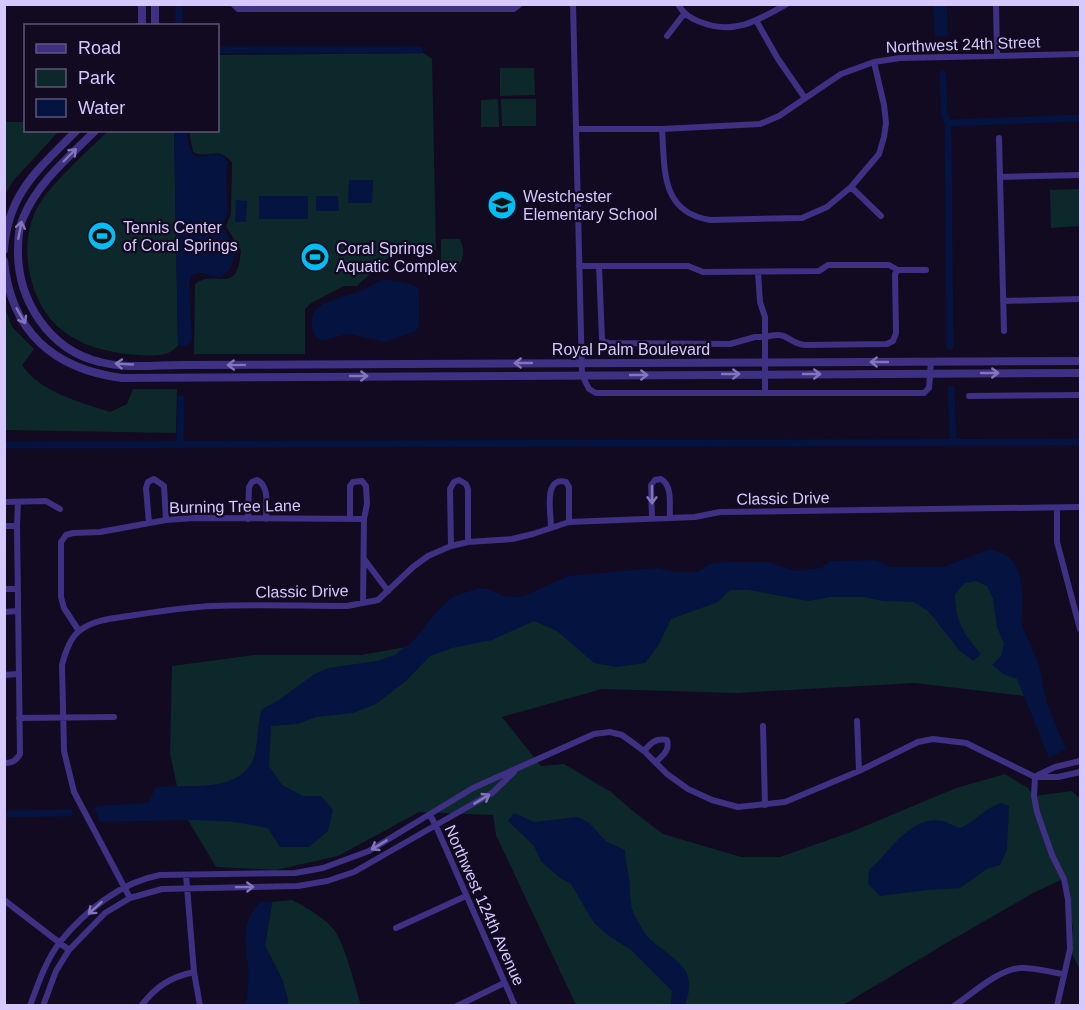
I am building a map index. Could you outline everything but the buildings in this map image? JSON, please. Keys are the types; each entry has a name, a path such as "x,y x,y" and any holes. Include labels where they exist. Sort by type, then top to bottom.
{"street":[{"path":"142,4 142,24"},
{"path":"155,4 155,24"},
{"path":"233,4 238,9 514,9 520,4"},
{"path":"573,4 582,375 589,389 596,393 924,393 929,388 930,362"},
{"path":"678,4 684,14 715,27 732,28 757,22 787,4"},
{"path":"996,4 998,55"},
{"path":"667,36 684,14"},
{"path":"757,22 778,59 805,98"},
{"name":"Northwest 24th Street","path":"576,129 662,129 760,124 779,116 841,74 874,62 900,58 1080,54"},
{"path":"662,129 668,190 682,209 698,218 710,220 802,218 827,207 851,187 879,154 886,123 874,62"},
{"path":"4,250 9,218 23,187 74,132"},
{"name":"Royal Palm Boulevard","path":"94,132 46,181 30,203 21,220 18,239 18,275 33,312 46,329 59,341 80,354 100,362 124,365 182,365 1080,361"},
{"path":"999,138 1004,331"},
{"path":"1000,177 1080,175"},
{"path":"851,187 881,216"},
{"name":"Royal Palm Boulevard","path":"4,261 12,298 22,319 36,339 53,354 75,367 122,378 1080,373"},
{"path":"579,266 688,266 703,272 758,272 819,271 828,265 889,265 898,270 926,270"},
{"path":"600,266 604,342 730,344 755,337 780,334 805,345 890,343 895,339 896,333 895,274 898,270"},
{"path":"758,272 760,302 765,317 765,393"},
{"path":"1003,301 1080,299"},
{"path":"969,396 1080,395"},
{"path":"149,523 146,488 148,482 154,479 164,486 166,520"},
{"path":"652,517 651,485 655,480 662,479 669,487 670,518"},
{"path":"248,519 249,487 257,480 263,482 266,488 266,519"},
{"path":"350,517 350,486 357,480 366,486 367,504 364,519 363,603"},
{"path":"451,546 450,489 454,482 459,480 466,484 468,489 468,542"},
{"path":"551,526 550,489 560,480 566,482 569,487 569,522"},
{"path":"4,502 46,501 60,509"},
{"path":"4,763 11,763 20,754 18,502"},
{"path":"1057,507 1057,542 1080,629"},
{"name":"Classic Drive","path":"79,631 91,624 111,619 180,609 212,606 347,606 378,600 413,567 428,556 451,546 468,542 512,539 569,522 695,517 720,512 1080,507"},
{"name":"Burning Tree Lane","path":"79,631 64,608 61,597 61,542 73,533 123,529 166,520 195,518 350,517 364,519"},
{"path":"4,526 17,526"},
{"path":"363,559 388,591"},
{"path":"4,589 17,589"},
{"path":"4,612 18,611"},
{"path":"79,631 65,652 62,665 64,751 74,792 130,898"},
{"path":"4,675 18,674"},
{"path":"20,718 114,717"},
{"path":"857,721 859,771"},
{"path":"763,726 765,805"},
{"path":"30,1005 46,966 60,942 100,903 124,888 147,877 160,875 295,873 323,868 369,851 473,788 594,735 610,732 622,735 688,789 712,800 738,807 785,802 859,771 918,742 942,739 966,743 1035,777 1058,777 1080,772"},
{"path":"644,751 653,741 667,740 666,752 656,762"},
{"path":"1035,777 1055,767 1080,761"},
{"path":"43,1005 56,971 69,950 105,913 130,898 162,889 298,886 354,872 492,793 516,769"},
{"path":"1035,777 1036,812 1052,855 1064,879 1068,900 1070,949 1057,1005"},
{"name":"Northwest 124th Avenue","path":"430,815 515,1005"},
{"path":"186,875 200,1005"},
{"path":"396,928 466,896"},
{"path":"4,900 69,950"},
{"path":"954,1005 1005,971 1027,968 1063,974"},
{"path":"141,1005 167,980 195,972"},
{"path":"457,1005 504,982"}],"green space":[{"path":"424,53 432,59 436,250 395,251 357,286 344,286 311,303 305,309 305,354 194,354 195,284 211,278 230,278 235,274 239,265 241,250 226,226 231,214 232,162 221,154 204,155 193,152 189,132 219,132 219,55"},
{"path":"500,68 534,68 535,95 500,96"},
{"path":"498,99 499,127 481,127 481,100"},
{"path":"501,99 536,99 536,126 502,126"},
{"path":"5,122 24,122 24,132 58,132 13,181 5,195"},
{"name":"Tennis Center of Coral Springs","path":"107,132 174,132 178,345 171,352 150,356 103,350 86,344 58,326 46,314 38,298 28,262 27,245 30,228 40,202"},
{"path":"1080,189 1080,226 1051,228 1050,190"},
{"path":"441,239 460,239 463,255 456,270 441,271"},
{"path":"5,307 12,327 34,349 22,365 40,383 74,400 110,412 127,404 133,389 177,389 176,433 5,430"},
{"path":"998,579 1033,697 915,683 735,693 602,689 502,717 541,766 564,764 611,792 663,834 741,857 780,857 851,832 956,788 1005,774 1028,788 1034,796 1072,791 1080,799 1080,970 1071,952 1073,927 1063,879 1033,893 843,1005 576,1005 496,835 493,815 419,812 338,856 276,870 216,867 182,810 170,753 172,666 254,655 361,655 423,644 602,584"},
{"path":"292,900 320,917 338,936 361,1005 287,1005 282,979 265,946 272,902"}],"water":[{"path":"933,5 947,5 948,36 935,36"},
{"path":"174,132 187,132 189,145 197,156 215,154 222,156 228,162 226,174 228,213 222,226 236,249 230,269 224,275 220,277 201,273 192,275 189,282 192,339 187,347 178,345"},
{"path":"349,180 373,180 372,203 348,203"},
{"path":"259,196 308,196 308,219 259,219"},
{"path":"316,196 338,196 339,211 316,211"},
{"path":"236,200 247,201 246,222 235,222"},
{"path":"383,279 411,284 419,289 419,327 416,331 386,342 347,334 326,340 320,340 315,336 311,322 313,313 324,303 363,290"},
{"path":"991,549 1006,555 1014,562 1020,576 1023,604 1021,622 1039,665 1047,704 1066,749 1049,758 1017,679 1005,675 992,665 1001,656 1004,644 997,627 993,599 987,586 976,581 965,583 955,594 957,613 962,627 981,654 973,661 959,650 929,612 914,602 883,601 863,597 830,597 809,601 749,590 730,590 718,602 671,619 658,646 645,663 617,667 594,663 557,631 534,621 492,640 452,648 430,656 406,681 376,704 353,713 316,717 297,724 271,726 269,766 282,785 303,796 321,796 333,810 328,831 309,847 280,847 268,828 235,822 199,820 100,822 94,807 149,802 155,788 209,785 234,779 245,771 253,760 262,709 276,702 313,675 328,668 377,661 395,655 413,641 452,597 479,588 489,589 503,596 521,597 568,576 656,568 676,572 698,572 709,564 728,562 769,562 795,571 821,568 830,561 876,560 890,567 943,567"},
{"path":"1001,803 1009,806 1007,849 1000,865 987,869 960,888 880,896 868,884 869,870 911,829 931,820 943,821 961,828"},
{"path":"514,813 534,822 577,817 588,822 607,842 625,850 633,913 649,938 676,960 687,974 689,992 685,1005 671,1005 672,991 631,950 594,923 571,884 560,878 541,861 534,846 508,821"},
{"path":"261,901 272,902 265,946 282,979 287,1005 246,1005 247,924 254,909"}],"waterway":[{"path":"179,4 179,24"},
{"path":"219,50 420,50"},
{"path":"943,74 944,113 948,123"},
{"path":"950,346 948,123 1080,118"},
{"path":"951,389 953,442"},
{"path":"180,445 181,399"},
{"path":"4,445 1080,442"},
{"path":"4,814 69,813"}],"place":[{"name":"Westchester Elementary School","path":"502,205"},
{"name":"Tennis Center of Coral Springs","path":"102,236"},
{"name":"Coral Springs Aquatic Complex","path":"315,257"}]}
